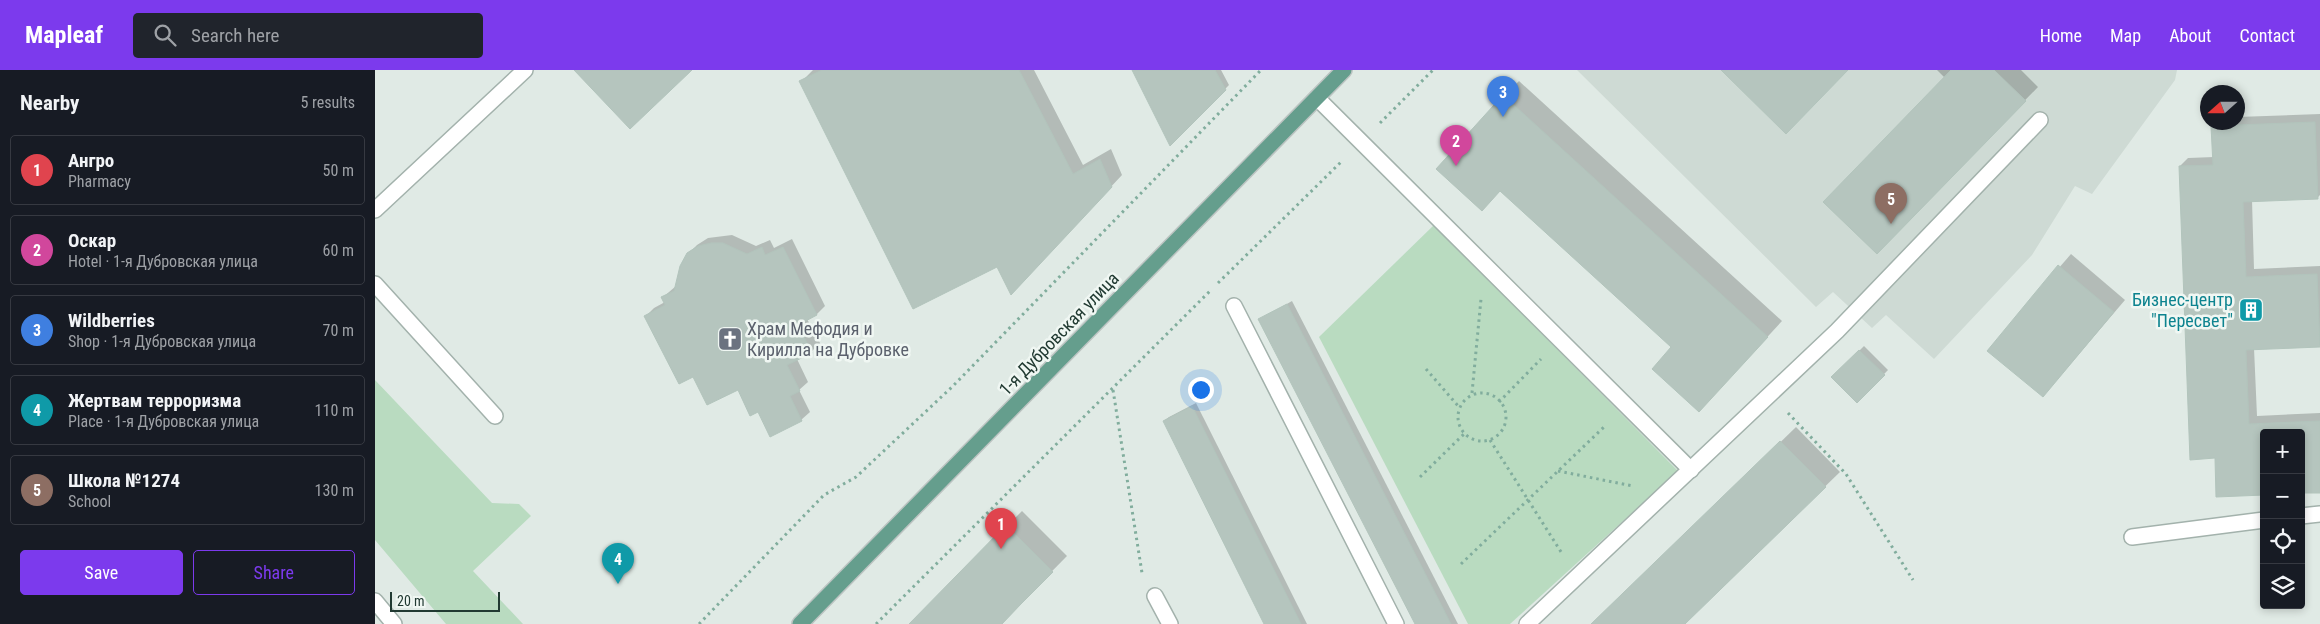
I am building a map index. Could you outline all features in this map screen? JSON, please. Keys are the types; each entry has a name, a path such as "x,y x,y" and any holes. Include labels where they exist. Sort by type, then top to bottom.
{"main road":[{"name":"1-я Дубровская улица","path":"800,624 1344,70"}],"street":[{"path":"375,210 525,70"},
{"path":"1317,98 1691,470"},
{"path":"1527,624 1837,332 2040,120"},
{"path":"375,284 495,416"},
{"path":"1234,306 1396,624"},
{"path":"2305,516 2320,514"},
{"path":"2132,536 2260,520"},
{"path":"1155,596 1170,624"},
{"path":"375,601 394,624"}],"path":[{"path":"699,624 824,494 856,476 953,386 1261,70"},
{"path":"877,624 1122,378 1289,214"},
{"path":"1472,393 1492,394 1505,408 1504,427 1490,440 1471,439 1458,425 1459,407 1472,393 1485,264"},
{"path":"1499,402 1560,340"},
{"path":"1426,369 1459,407"},
{"path":"1113,389 1144,582"},
{"path":"1771,394 1846,474 1913,580"},
{"path":"1461,564 1626,406"},
{"path":"1420,477 1465,433"},
{"path":"1490,440 1576,577"},
{"path":"1558,471 1636,487"}],"shaded area":[{"path":"1577,70 2177,70 2175,80 2092,194 2075,186 2032,255 1934,359 1886,315 1872,328 1833,292 1816,307"}],"green space":[{"path":"1434,225 1678,471 1510,624 1468,624 1319,337"},
{"path":"375,380 492,503 519,504 531,516 473,571 523,624 446,624 375,540"}],"building":[{"path":"574,70 692,70 630,129"},
{"path":"822,70 1019,70 1073,174 1100,159 1112,187 1011,295 997,267 913,309 799,81"},
{"path":"1132,70 1215,70 1226,90 1170,146"},
{"path":"1721,70 1848,70 1786,134"},
{"path":"1951,70 1994,70 2026,101 1877,254 1823,202"},
{"path":"1503,95 1768,337 1699,412 1652,369 1671,347 1500,191 1482,211 1436,169"},
{"name":"Бизнес-центр \"Пересвет\"","path":"2315,122 2318,199 2243,202 2246,277 2317,274 2320,347 2246,350 2249,424 2320,421 2320,493 2305,493 2305,429 2260,429 2260,495 2216,497 2215,458 2190,460 2179,166 2213,165 2211,130 2245,130 2245,125"},
{"name":"Храм Мефодия и Кирилла на Дубровке","path":"723,243 747,254 762,247 765,255 783,247 817,315 798,325 812,353 787,365 800,391 790,396 802,421 770,437 758,412 750,416 738,390 707,405 693,377 679,384 644,316 665,305 661,297 674,291 680,266 687,253 698,246"},
{"path":"2058,265 2114,312 2043,397 1987,351"},
{"path":"1287,304 1451,624 1415,624 1258,319"},
{"path":"1859,350 1885,375 1857,403 1831,377"},
{"path":"1192,406 1301,624 1264,624 1163,421"},
{"path":"1780,441 1826,487 1685,624 1591,624"},
{"path":"1006,525 1053,572 1002,624 909,624"}],"place":[{"name":"Wildberries","path":"1503,117"},
{"name":"Оскар","path":"1456,166"},
{"name":"Школа №1274","path":"1891,224"},
{"name":"Бизнес-центр \"Пересвет\"","path":"2251,310"},
{"name":"Храм Мефодия и Кирилла на Дубровке","path":"730,339"},
{"name":"Ангро","path":"1001,549"},
{"name":"Жертвам терроризма","path":"618,584"}]}
